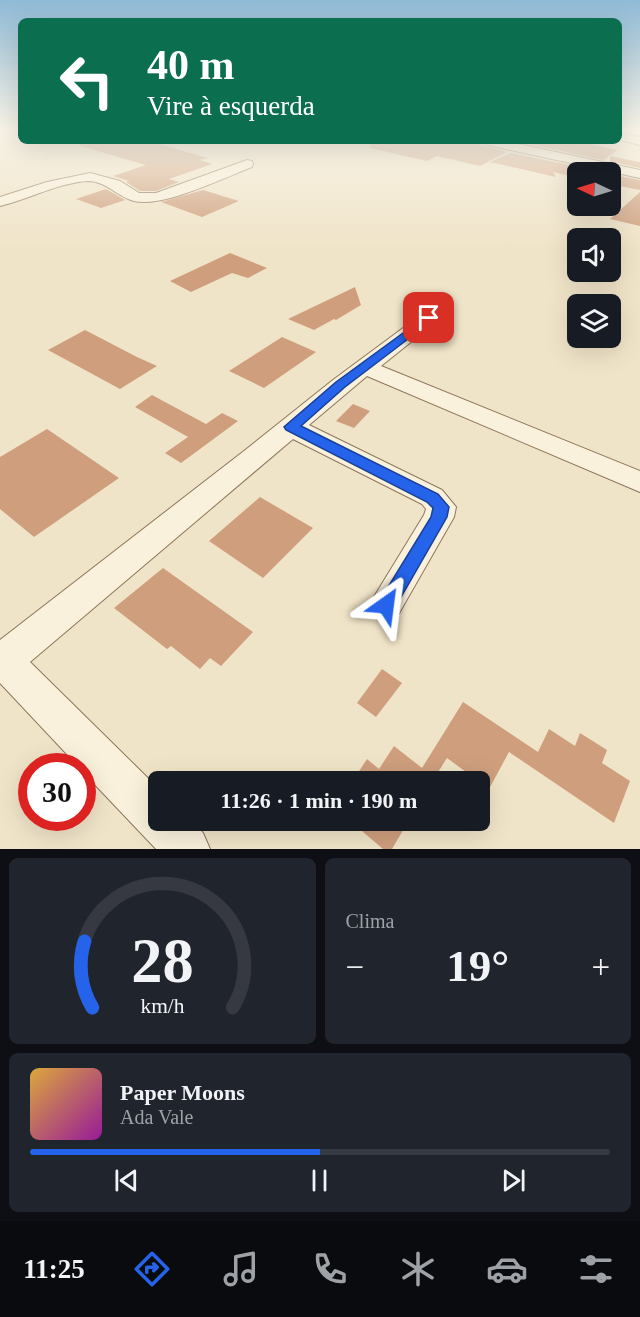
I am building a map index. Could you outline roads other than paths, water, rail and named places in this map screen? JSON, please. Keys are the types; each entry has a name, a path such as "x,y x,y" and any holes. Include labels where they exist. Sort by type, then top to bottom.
{"street":[{"path":"0,202 52,185 94,177 115,184 136,197 158,197 232,170"},
{"path":"621,170 640,174"},
{"path":"148,809 2,659 364,367 429,318"},
{"path":"364,367 640,482"},
{"path":"291,427 432,498 441,507 439,517 386,605"},
{"path":"170,831 187,849"}]}
